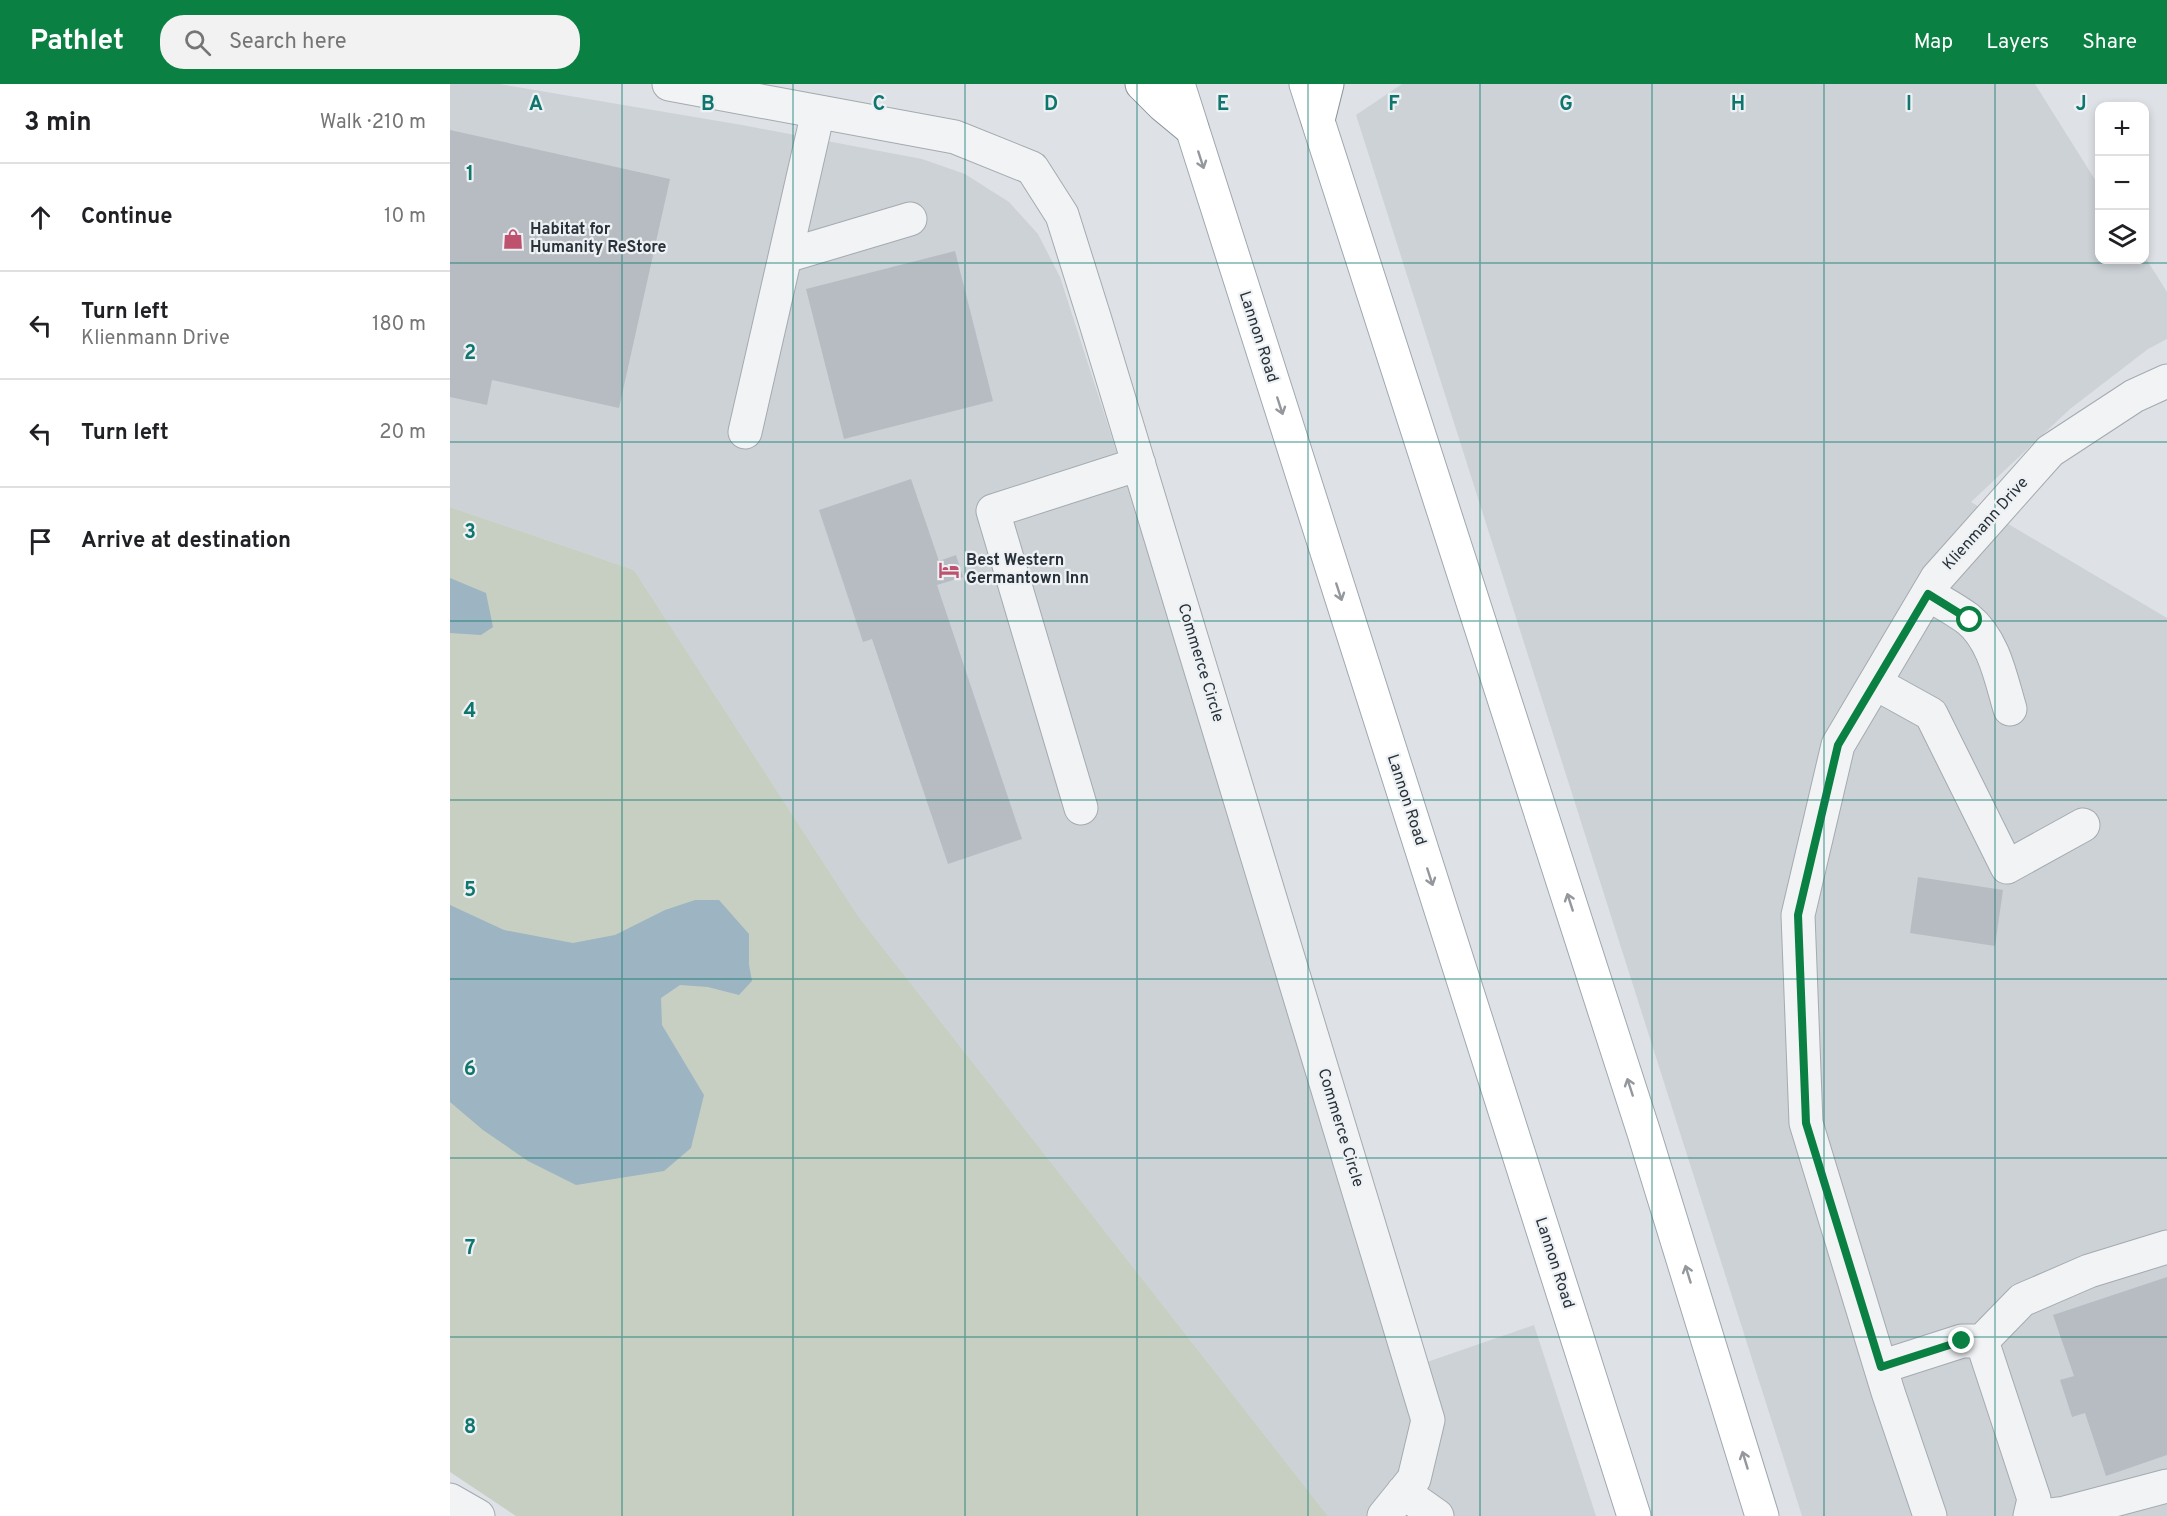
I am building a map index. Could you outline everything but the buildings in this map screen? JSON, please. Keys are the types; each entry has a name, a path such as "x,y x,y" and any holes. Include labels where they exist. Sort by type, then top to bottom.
{"main road":[{"path":"1142,84 1192,129"},
{"name":"Lannon Road","path":"1179,84 1634,1516"},
{"path":"1306,84 1644,1133 1762,1516"},
{"path":"1318,120 1327,84"}],"street":[{"name":"Commerce Circle","path":"669,84 956,137 1032,168 1062,215 1428,1419 1414,1479 1394,1504"},
{"path":"745,432 818,112"},
{"path":"786,256 910,219"},
{"name":"Klienmann Drive","path":"1930,1516 1881,1367 1806,1123 1798,915 1838,745 1937,578 2050,451 2134,396 2167,381"},
{"path":"1081,808 993,511 1139,464"},
{"path":"1928,594 1970,620 1986,641 1997,663 2010,709"},
{"path":"1875,683 1931,714 2007,867 2083,825"},
{"path":"1881,1367 1962,1341 1982,1341 2022,1300 2089,1271 2167,1247"},
{"path":"1982,1341 2034,1499 2030,1516"},
{"path":"2041,1516 2066,1513 2167,1486"},
{"path":"450,1500 478,1516"},
{"path":"1394,1504 1437,1516"}],"shaded area":[{"path":"450,84 499,84 742,125 922,159 965,174 1009,202 1038,234 1060,277 1113,441 1404,1370 1534,1325 1596,1516 1328,1516 858,916 634,570 450,507"},
{"path":"1402,84 2035,84 2095,180 2095,264 2149,263 2167,292 2167,339 2148,349 2070,409 1971,502 2167,618 2167,1516 1802,1516 1356,115"}],"green space":[{"path":"450,507 634,570 858,916 1328,1516 516,1516 450,1472"}],"water":[{"path":"450,578 486,593 493,627 481,635 450,633"},
{"path":"695,900 719,900 749,934 749,965 752,981 739,995 708,987 680,985 661,998 662,1025 704,1095 691,1148 664,1171 576,1185 528,1161 483,1130 450,1102 450,905 504,930 573,943 615,935 665,910"}],"place":[{"name":"Habitat for Humanity ReStore","path":"513,239"},
{"name":"Best Western Germantown Inn","path":"949,570"}],"route":[{"path":"1962,1341 1881,1367 1806,1123 1798,915 1838,745 1928,594 1970,620"}]}
